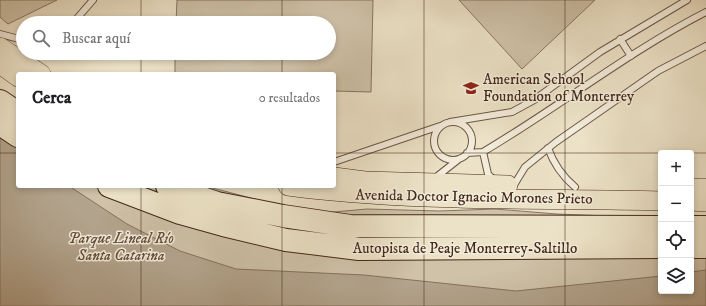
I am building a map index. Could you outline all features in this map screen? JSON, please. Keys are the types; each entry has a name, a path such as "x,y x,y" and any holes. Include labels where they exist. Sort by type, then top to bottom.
{"highway":[{"path":"0,101 16,112"},
{"path":"0,124 16,135"},
{"name":"Autopista de Peaje Monterrey-Saltillo","path":"114,188 180,213 223,225 286,240 359,249 658,247"},
{"name":"Autopista de Peaje Monterrey-Saltillo","path":"172,188 217,203 283,216 350,226 658,227"},
{"path":"694,227 706,226"},
{"path":"694,247 706,247"}],"main road":[{"path":"0,46 16,57"},
{"path":"21,60 39,72"},
{"path":"0,64 16,76"},
{"name":"Avenida Doctor Ignacio Morones Prieto","path":"336,177 365,181 658,188"},
{"name":"Avenida Doctor Ignacio Morones Prieto","path":"302,188 346,194 395,196 658,201"},
{"path":"694,188 706,188"},
{"path":"694,201 706,202"}],"lane":[{"path":"79,16 93,0"},
{"path":"336,161 450,122 512,112 534,100 620,39 687,0"},
{"path":"467,152 483,152 560,104 672,29 706,12"},
{"path":"0,34 16,38"},
{"path":"620,39 631,56"},
{"path":"483,152 488,174 493,180 510,185 525,167 548,148 658,71 706,46"},
{"path":"428,183 467,152 471,139 469,132 464,126 458,123 450,122"},
{"path":"440,126 434,138 437,151 448,159 461,157"},
{"path":"548,148 552,161 564,178 575,187"}],"green space":[{"path":"0,0 57,0 24,16 16,16 16,20 8,24 0,17"},
{"path":"177,0 373,0 371,92 336,91 336,72 175,72 175,60 336,60 336,16 176,16"},
{"path":"459,0 595,0 522,69"},
{"name":"Parque Lineal Río Santa Catarina","path":"0,89 12,98 16,157 16,188 213,188 293,209 322,213 367,209 439,211 495,209 557,214 658,218 658,294 694,294 694,219 706,219 706,306 0,306"}],"shaded area":[{"path":"0,120 16,133 16,188 72,188 127,224 180,251 236,269 364,275 516,291 658,276 658,294 694,294 694,272 706,270 706,306 0,306"}],"place":[{"name":"American School Foundation of Monterrey","path":"471,88"}]}
